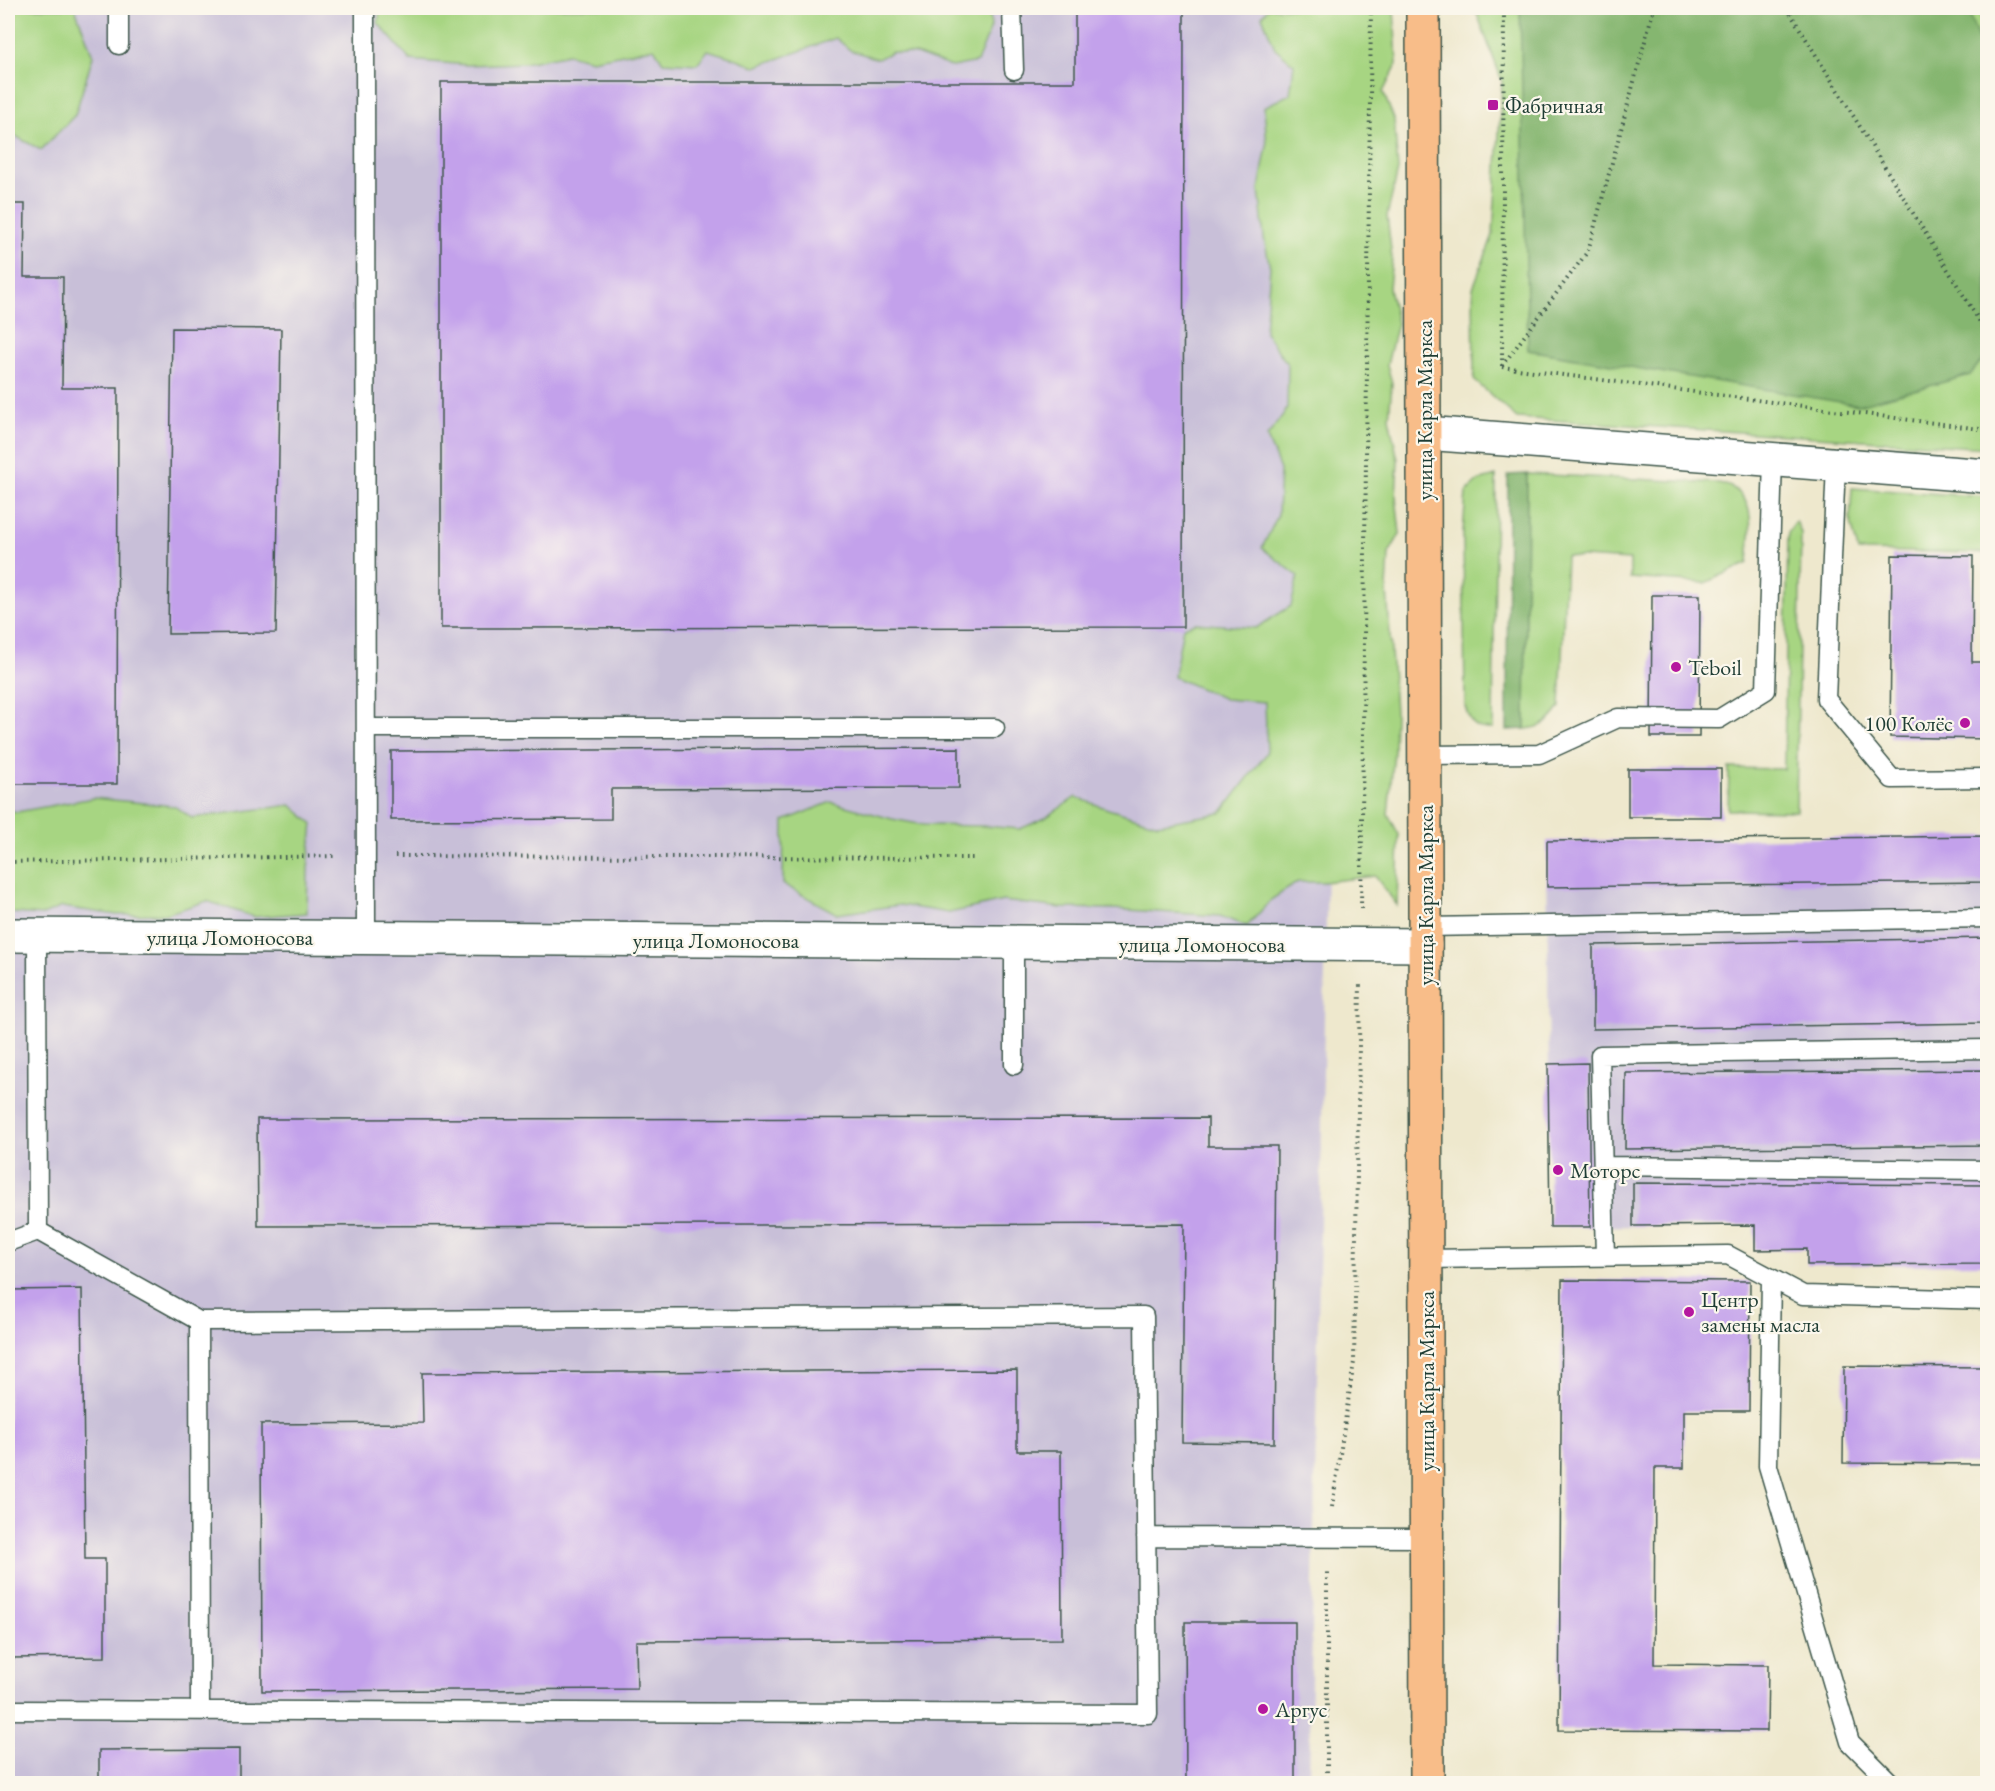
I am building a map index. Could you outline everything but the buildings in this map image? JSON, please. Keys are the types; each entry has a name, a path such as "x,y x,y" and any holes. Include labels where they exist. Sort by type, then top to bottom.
{"main road":[{"name":"улица Карла Маркса","path":"1423,8 1427,1784"}],"street":[{"path":"1425,433 1988,476"},
{"name":"улица Ломоносова","path":"22,935 1360,945 1425,936"}],"lane":[{"path":"119,8 119,45"},
{"path":"365,8 366,938"},
{"path":"1012,8 1014,70"},
{"path":"1425,755 1539,754 1618,718 1719,719 1766,690 1773,459"},
{"path":"1836,464 1826,699 1892,779 1988,778"},
{"path":"366,728 995,728"},
{"path":"1425,936 1988,918"},
{"path":"22,935 38,1231"},
{"path":"1014,942 1014,1065"},
{"path":"1605,1257 1600,1055 1988,1049"},
{"path":"1604,1166 1988,1170"},
{"path":"8,1242 38,1231 199,1321 1144,1316 1148,1714 8,1710"},
{"path":"1426,1259 1728,1255 1803,1295 1988,1300"},
{"path":"1771,1278 1768,1466 1850,1742 1892,1784"},
{"path":"199,1321 200,1710"},
{"path":"1146,1537 1427,1538"}],"path":[{"path":"1327,1784 1327,1537 1354,1362 1371,8"},
{"path":"1502,367 1504,8"},
{"path":"1502,367 1588,251 1654,8"},
{"path":"1787,8 1988,335"},
{"path":"1502,367 1988,430"},
{"path":"8,862 366,856 976,858"}],"shaded area":[{"path":"8,8 1344,8 1309,1783 8,1784"},
{"path":"1987,836 1987,1264 1807,1265 1807,1249 1755,1250 1754,1225 1550,1227 1547,841"}],"green space":[{"path":"8,8 75,8 93,56 75,115 41,150 8,132"},
{"path":"380,8 989,8 991,27 977,62 952,67 916,54 891,52 878,59 850,50 836,38 755,67 708,50 697,64 663,62 654,48 592,60 568,54 525,63 467,65 410,60 378,23"},
{"path":"1268,8 1394,8 1397,64 1383,92 1394,119 1398,170 1387,216 1392,258 1389,288 1397,323 1387,365 1392,383 1389,418 1398,460 1396,496 1400,534 1389,553 1387,589 1395,712 1388,814 1399,835 1397,905 1375,876 1324,882 1298,882 1272,899 1247,926 1220,916 1062,908 1003,901 949,913 900,905 837,914 783,884 784,821 831,802 892,819 924,825 1020,829 1045,818 1076,797 1158,824 1221,813 1267,753 1265,702 1225,699 1174,677 1183,627 1196,623 1256,628 1291,606 1298,576 1262,548 1278,515 1280,470 1267,437 1287,409 1288,365 1265,332 1270,267 1264,238 1259,189 1267,146 1264,107 1290,94 1294,64 1275,48 1262,16"},
{"path":"1475,8 1978,8 1988,37 1987,448 1517,418 1474,380 1473,288 1493,235 1502,81"},
{"path":"1520,8 1967,8 1987,63 1987,354 1970,375 1858,405 1528,350"},
{"path":"1527,474 1719,483 1732,488 1741,495 1747,504 1751,526 1748,563 1705,583 1630,578 1630,560 1566,556 1560,707 1546,723 1525,729"},
{"path":"1527,474 1525,729 1507,730 1508,475"},
{"path":"1496,476 1493,729 1487,729 1474,724 1465,706 1463,533 1466,492 1478,481"},
{"path":"1852,488 1987,497 1987,550 1984,553 1858,551 1850,518"},
{"path":"1796,521 1801,533 1796,811 1728,810 1729,768 1784,769 1788,532"},
{"path":"93,798 174,806 192,818 291,805 313,824 308,868 307,913 254,917 207,901 166,914 117,915 62,907 43,915 13,913 8,910 8,810 17,812"}],"place":[{"name":"Фабричная","path":"1493,105"},
{"name":"Teboil","path":"1676,667"},
{"name":"100 Колёс","path":"1965,723"},
{"name":"Моторс","path":"1558,1170"},
{"name":"Центр замены масла","path":"1689,1312"},
{"name":"Аргус","path":"1263,1709"}]}
